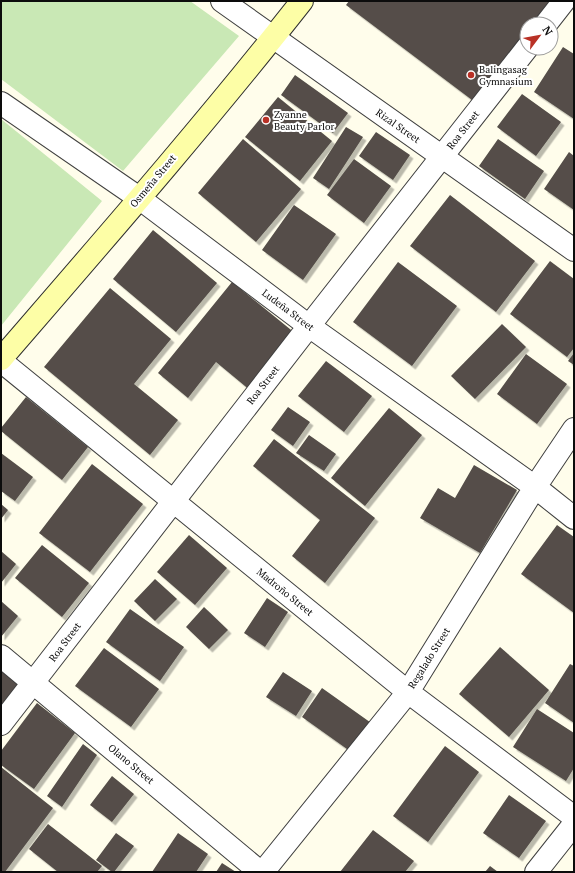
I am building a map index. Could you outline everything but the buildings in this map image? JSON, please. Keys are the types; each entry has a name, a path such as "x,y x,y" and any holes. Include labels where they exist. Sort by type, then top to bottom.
{"main road":[{"name":"Osmeña Street","path":"1,360 139,198 273,38 302,1"}],"street":[{"name":"Rizal Street","path":"222,1 574,250"},
{"path":"555,16 566,6"},
{"name":"Roa Street","path":"1,724 309,326 521,56"},
{"name":"Ludeña Street","path":"1,103 139,198 309,326 535,487 574,518"},
{"name":"Madroño Street","path":"1,360 408,692 574,817"},
{"name":"Regalado Street","path":"262,872 408,692 535,487 574,429"},
{"name":"Olano Street","path":"1,656 262,872"},
{"path":"536,872 574,824"}],"green space":[{"path":"1,1 190,1 239,36 123,171 1,79"},
{"path":"1,119 102,201 1,326"}],"place":[{"name":"Balingasag Gymnasium","path":"471,75"},
{"name":"Zyanne Beauty Parlor","path":"266,120"}]}
